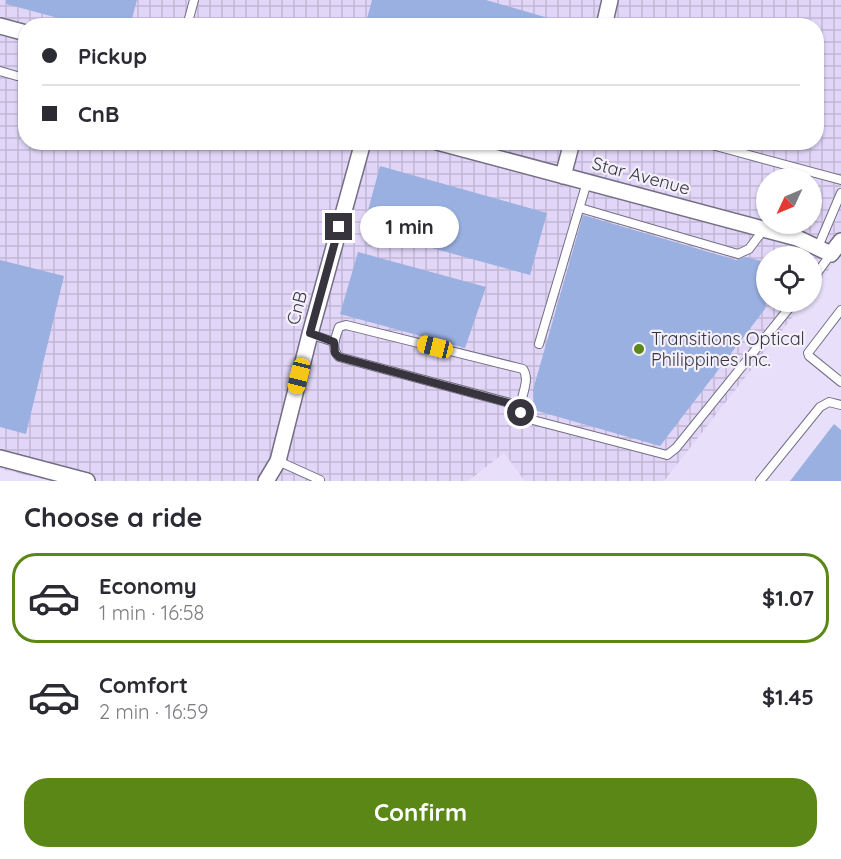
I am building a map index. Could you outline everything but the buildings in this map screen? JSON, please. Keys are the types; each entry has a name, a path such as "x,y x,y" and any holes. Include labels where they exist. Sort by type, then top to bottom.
{"street":[{"path":"606,18 610,0"},
{"path":"0,26 18,31"},
{"name":"CnB","path":"266,481 278,461 310,333 361,150"},
{"name":"Star Avenue","path":"467,150 756,227"},
{"path":"563,176 570,150"},
{"name":"Star Avenue","path":"782,234 825,250"},
{"path":"825,250 841,241"},
{"path":"0,458 87,481"}],"lane":[{"path":"189,18 194,0"},
{"path":"0,71 17,76"},
{"path":"730,150 841,180"},
{"path":"539,344 586,182"},
{"path":"822,257 841,192"},
{"path":"580,208 738,254 749,249 760,234"},
{"path":"841,309 808,352 841,382"},
{"path":"520,406 339,357 335,353 334,342 339,327 346,325 523,369 527,376 520,406 525,418 667,455 676,448 786,312"},
{"path":"310,333 334,342"},
{"path":"760,481 820,407 829,402 841,405"},
{"path":"278,461 320,480"}],"shaded area":[{"path":"0,0 841,0 841,254 822,279 822,246 756,246 756,312 796,312 664,481 525,481 504,453 468,481 50,481 0,469"}],"place":[{"name":"Transitions Optical Philippines Inc.","path":"639,349"}],"route":[{"path":"339,227 310,333 334,342 335,353 339,357 520,406 521,413"}]}
